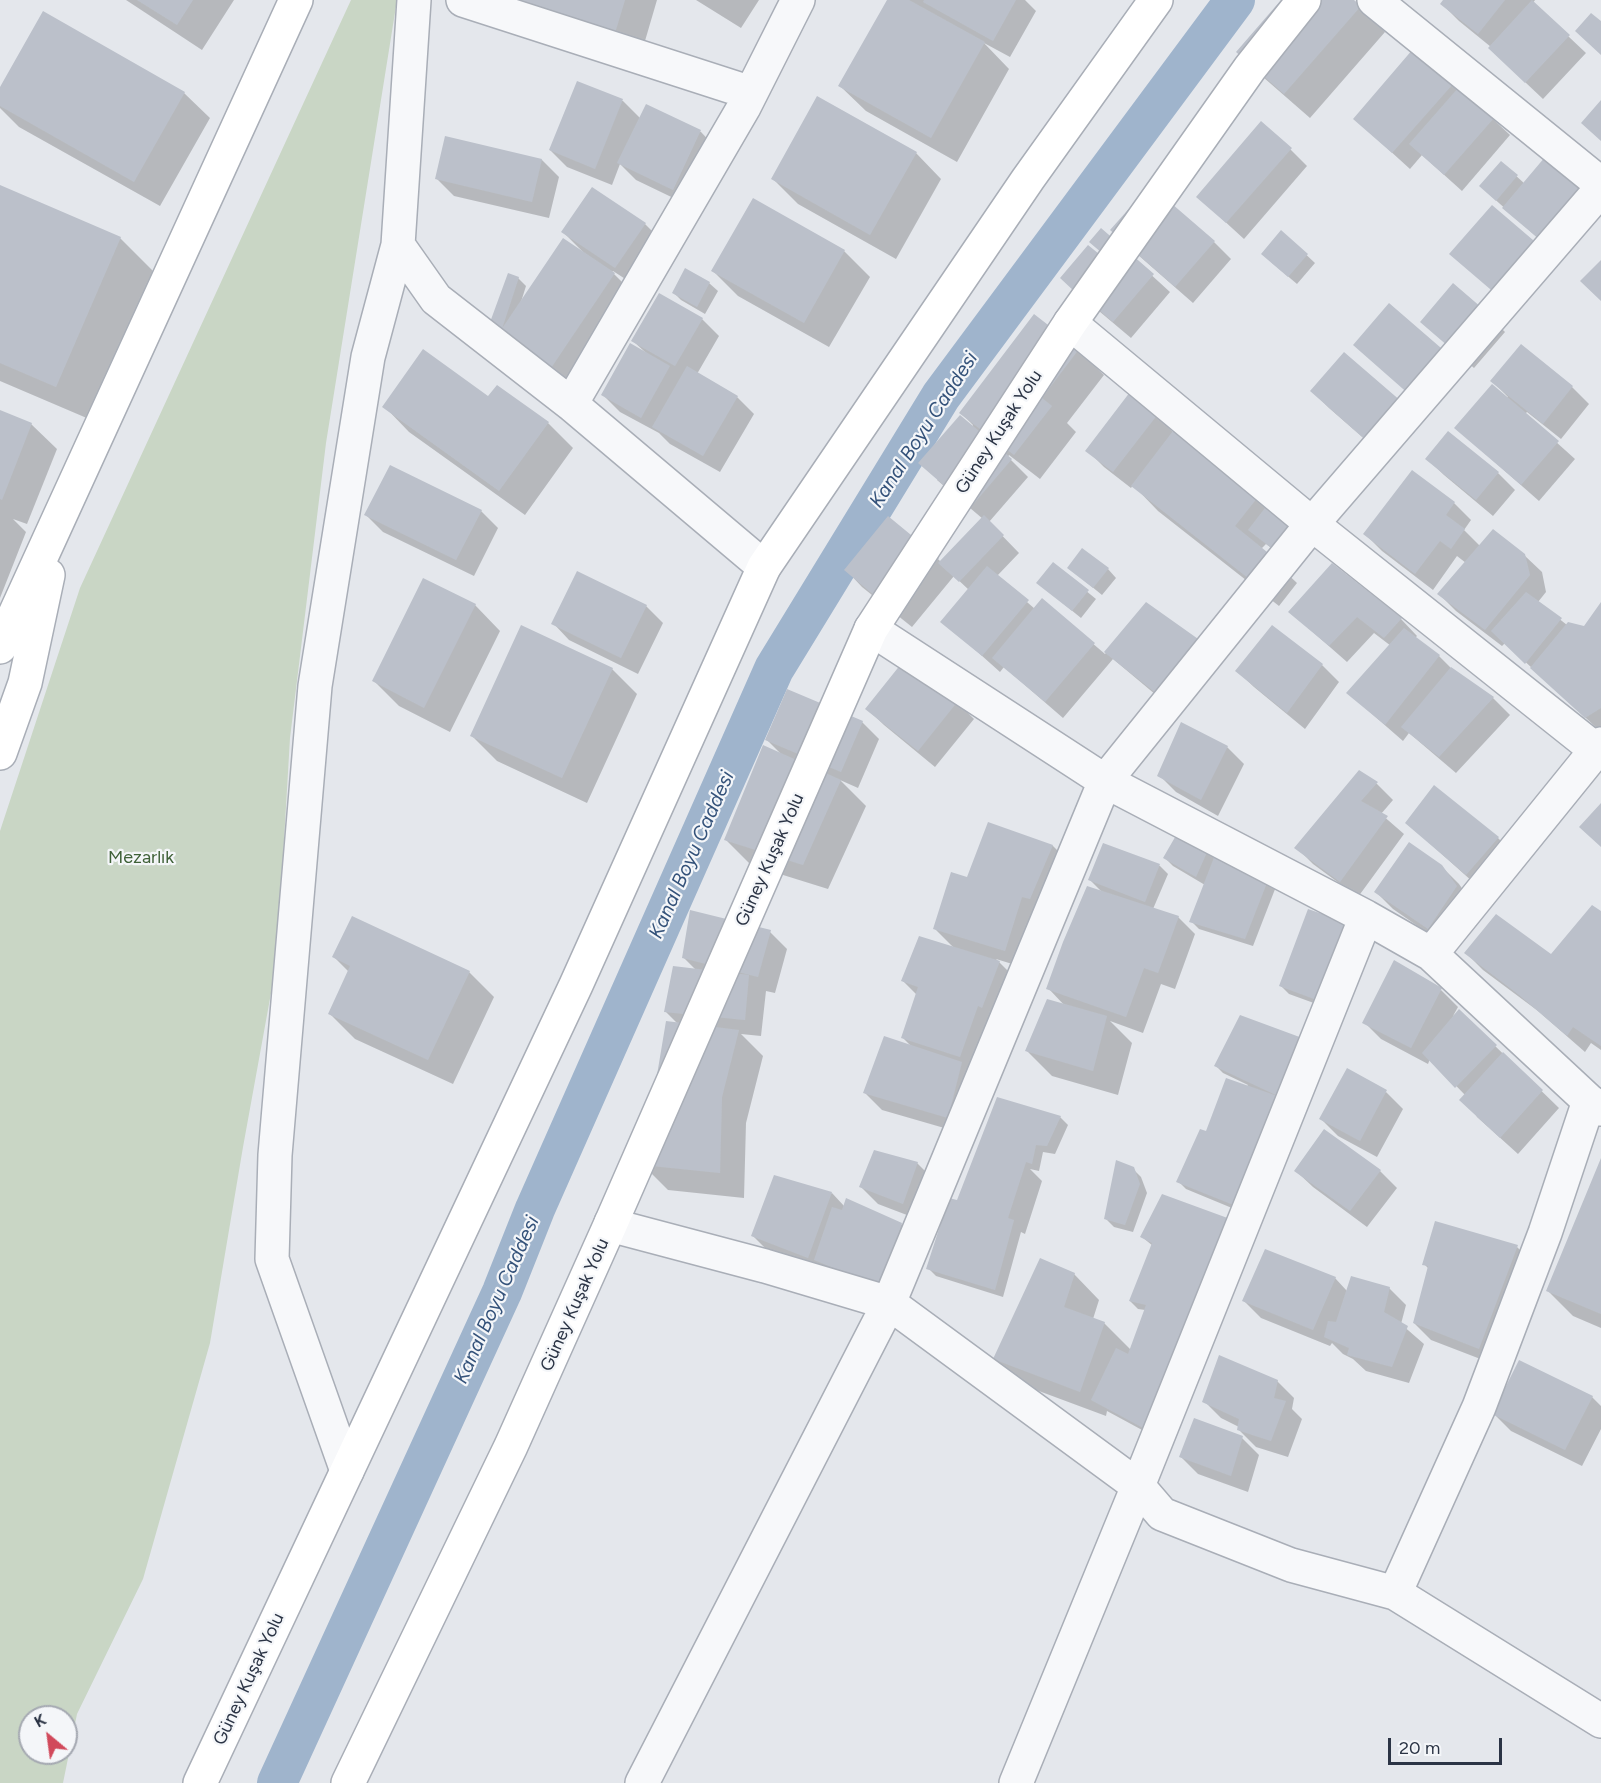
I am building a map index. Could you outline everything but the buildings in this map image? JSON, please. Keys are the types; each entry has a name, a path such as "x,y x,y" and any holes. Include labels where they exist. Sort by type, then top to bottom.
{"main road":[{"path":"0,647 296,0"},
{"name":"Güney Kuşak Yolu","path":"200,1783 576,985 764,567 1028,179 1156,0"},
{"name":"Güney Kuşak Yolu","path":"348,1783 511,1446 871,629 1070,323 1250,68 1304,0"},
{"path":"0,753 25,683 60,517"}],"street":[{"path":"347,1471 272,1259 275,1155 315,686 368,357 398,245 414,0"},
{"path":"463,0 751,93"},
{"path":"571,404 751,93 798,0"},
{"path":"1374,0 1601,184"},
{"path":"642,1783 889,1303 1105,781 1312,524 1601,189"},
{"path":"398,245 436,299 571,404 764,567"},
{"path":"1070,323 1312,524 1598,747 1431,954"},
{"path":"871,629 1105,781 1366,917 1431,954 1595,1105 1479,1407 1395,1593"},
{"path":"1016,1783 1138,1486 1366,917"},
{"path":"611,1223 889,1303 1138,1486 1161,1514 1291,1565 1395,1593 1601,1721"}],"green space":[{"name":"Mezarlık","path":"351,0 397,0 326,443 290,738 277,960 210,1343 143,1579 78,1712 78,1705 18,1705 18,1765 67,1765 63,1783 0,1783 0,831 80,588"}],"waterway":[{"name":"Kanal Boyu Caddesi","path":"277,1783 502,1292 535,1209 774,669 941,396 1235,0"}]}
